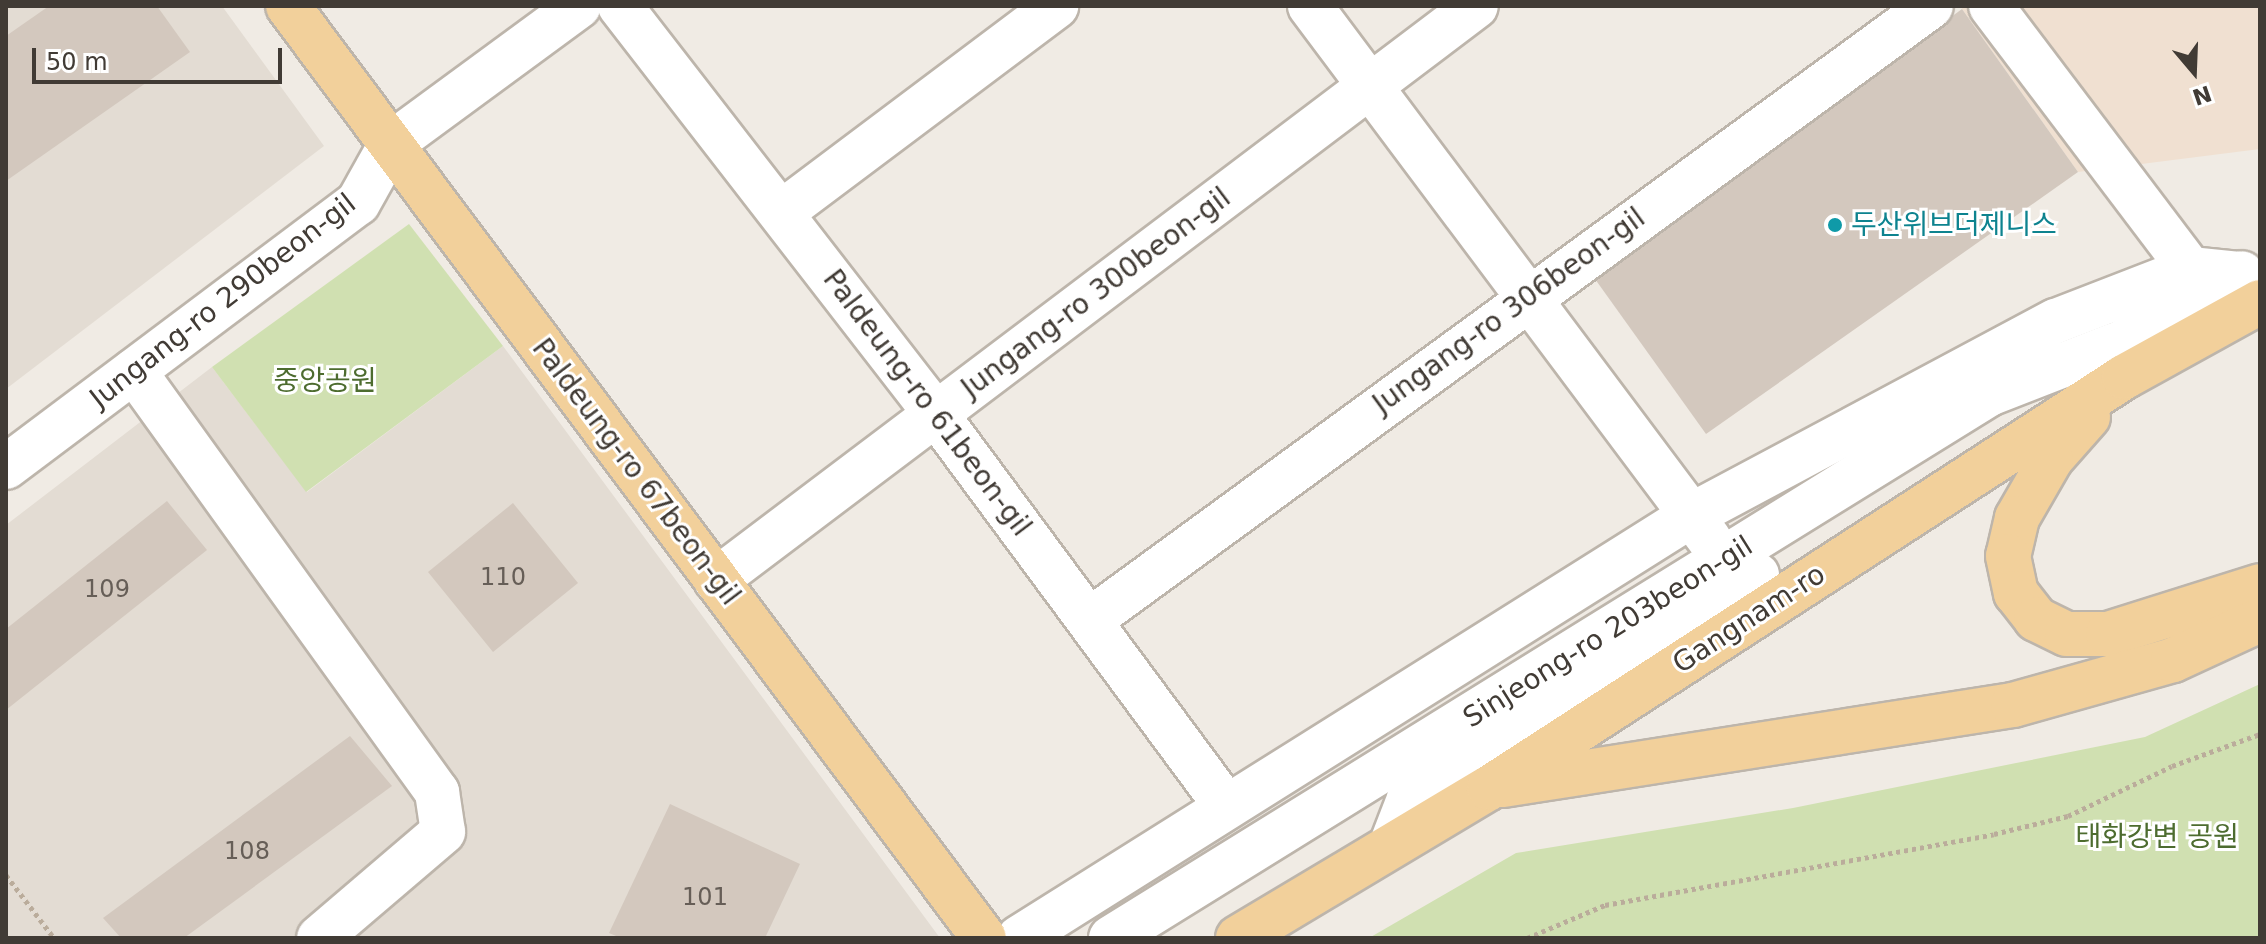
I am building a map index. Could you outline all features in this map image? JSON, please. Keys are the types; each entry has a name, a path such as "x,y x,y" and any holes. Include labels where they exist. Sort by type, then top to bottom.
{"main road":[{"name":"Paldeung-ro 67beon-gil","path":"288,6 984,938"},
{"name":"Gangnam-ro","path":"1238,938 1392,843 1489,788 2119,361 2253,280"},
{"path":"2119,361 2034,484 2017,518 2008,556 2016,593 2036,619 2067,634 2108,634 2260,586"},
{"path":"1489,788 2013,705 2173,660 2260,620"}],"street":[{"name":"Jungang-ro 290beon-gil","path":"6,467 358,203 391,144 579,6"},
{"name":"Paldeung-ro 61beon-gil","path":"620,6 936,414 1226,806"},
{"path":"782,212 1056,6"},
{"path":"1310,6 1724,560"},
{"name":"Jungang-ro 300beon-gil","path":"716,580 1476,6"},
{"name":"Jungang-ro 306beon-gil","path":"1090,620 1528,297 1931,6"},
{"path":"1991,6 2190,269"},
{"path":"1019,938 1692,515 2056,321 2190,269 2253,280"},
{"path":"1392,843 1409,799 2119,361"},
{"name":"Sinjeong-ro 203beon-gil","path":"1111,938 1989,394 2119,361"},
{"path":"134,371 437,792 443,832 319,938"}],"path":[{"path":"1527,938 1605,905 1994,834 2068,816 2172,766 2260,734"},
{"path":"6,875 54,938"}],"shaded area":[{"path":"6,6 222,6 324,146 6,389"},
{"path":"1960,6 2260,6 2260,149 2078,172"},
{"path":"503,346 940,938 6,938 6,525 212,367 307,492"}],"green space":[{"name":"중앙공원","path":"409,224 503,346 306,492 212,367"},
{"name":"태화강변 공원","path":"2260,684 2260,938 1369,938 1516,853 1793,808 2145,737"}],"building":[{"path":"49,6 157,6 190,52 6,181 6,36"},
{"name":"두산위브더제니스","path":"1962,9 2078,172 1706,434 1595,279"},
{"path":"167,501 207,550 6,710 6,629"},
{"path":"513,503 578,583 493,652 428,572"},
{"path":"350,736 392,786 184,938 121,938 103,918"},
{"path":"670,804 800,864 765,938 621,938 609,933"}],"place":[{"name":"두산위브더제니스","path":"1835,225"}]}
